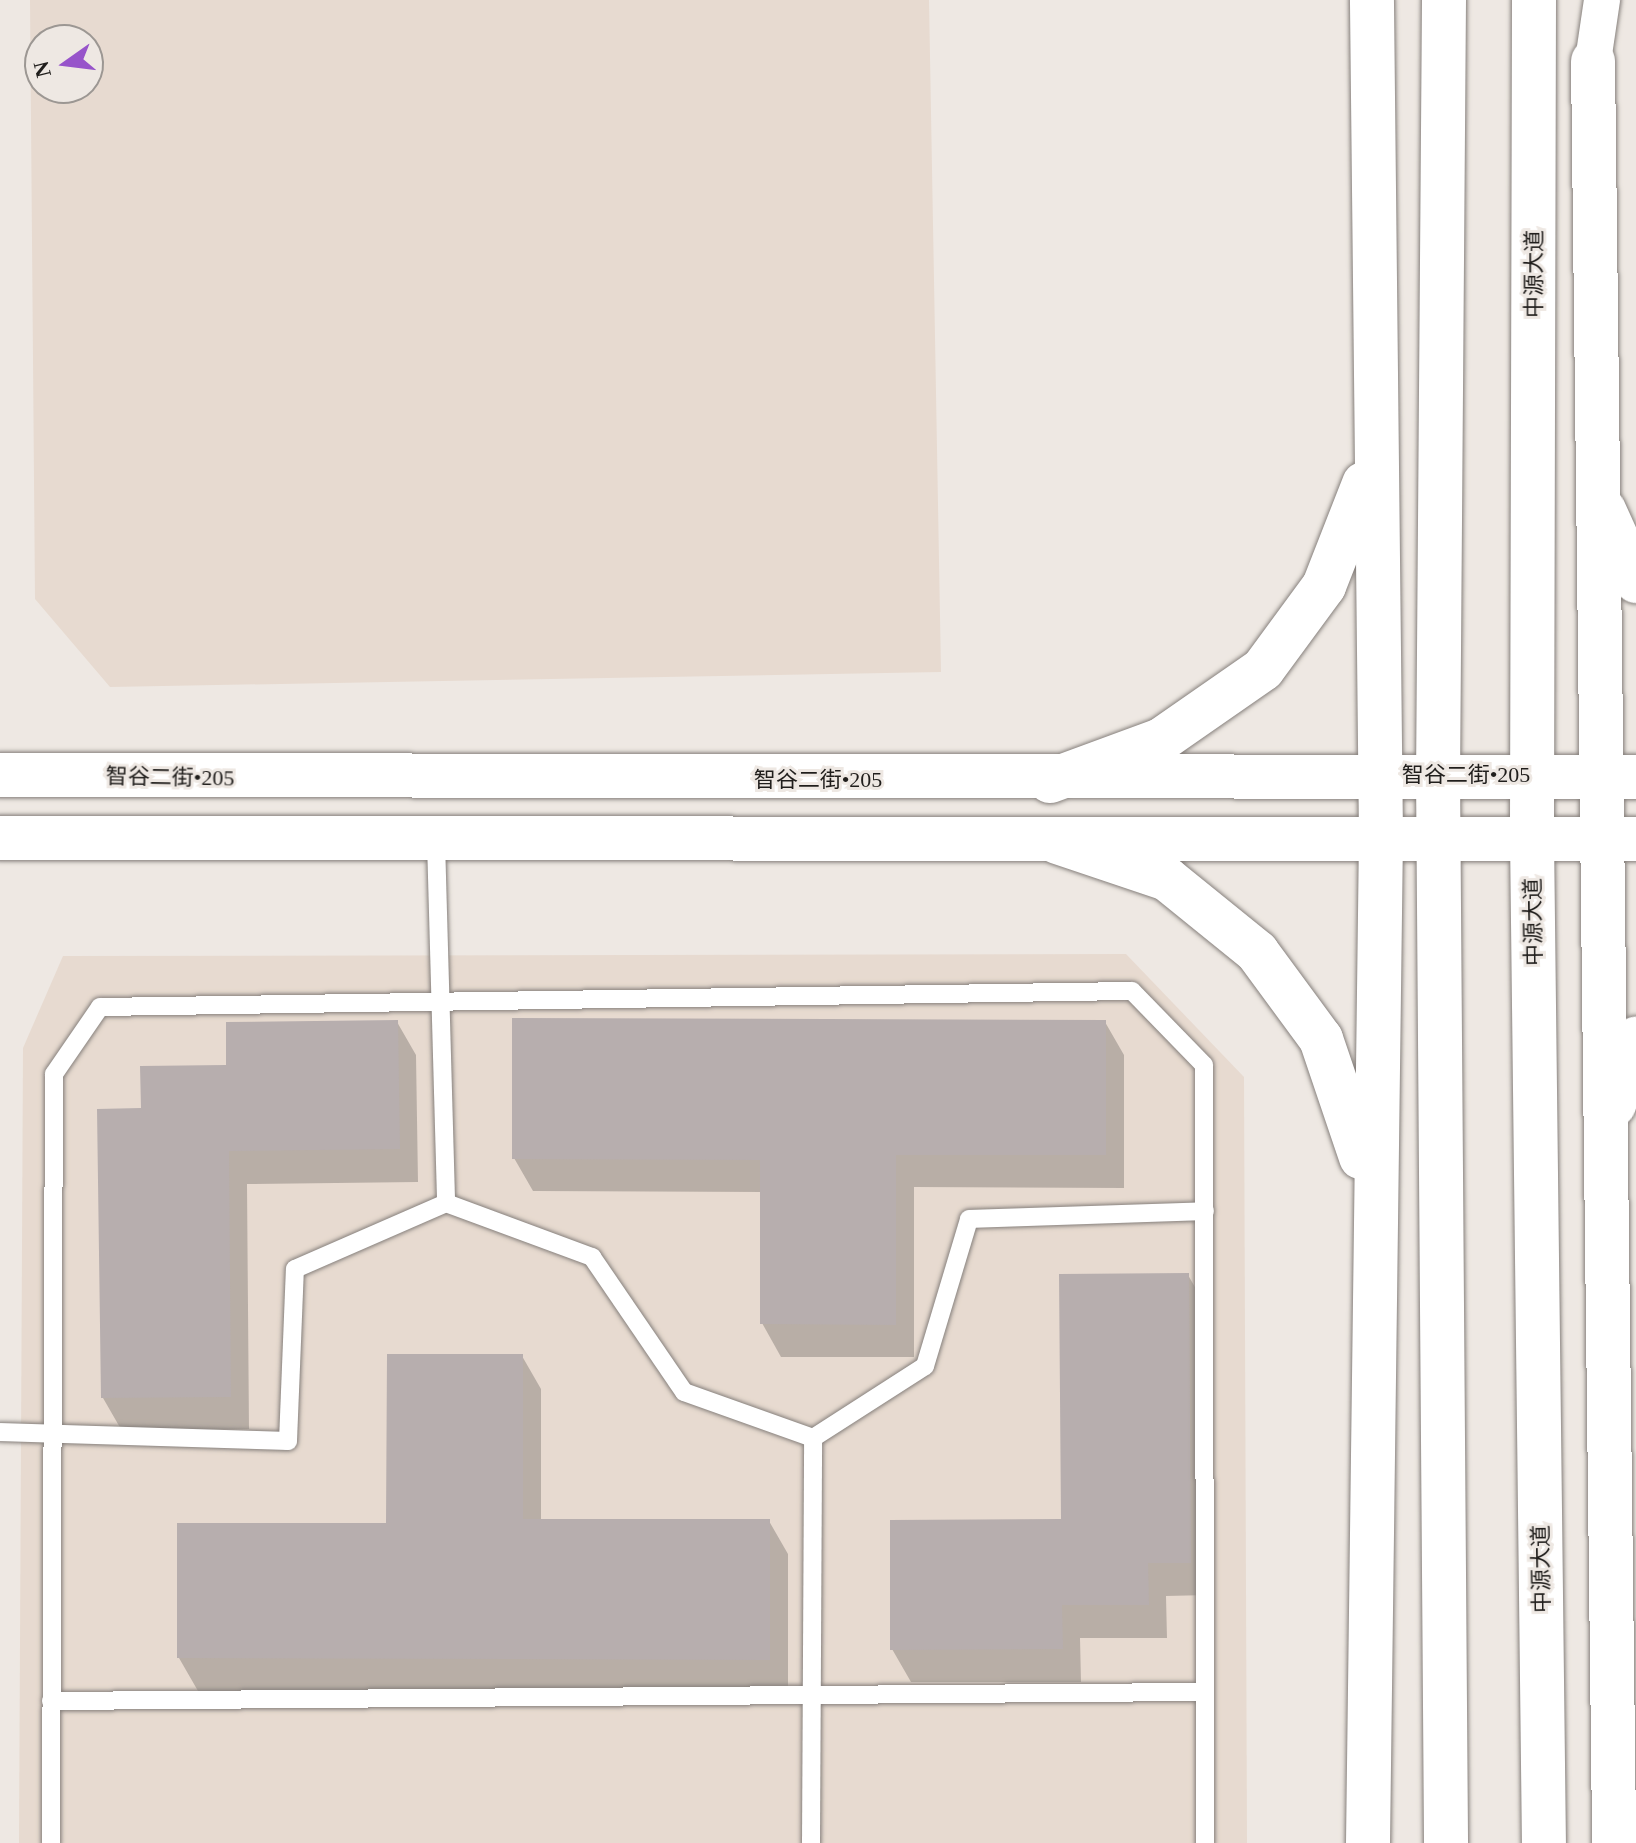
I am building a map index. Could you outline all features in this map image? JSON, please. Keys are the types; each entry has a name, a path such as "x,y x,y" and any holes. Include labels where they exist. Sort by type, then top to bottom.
{"main road":[{"path":"1368,1843 1373,1205 1381,836 1372,0"},
{"path":"1444,0 1438,773 1446,1843"},
{"name":"中源大道","path":"1534,0 1535,775 1532,837 1544,1843"},
{"path":"1593,61 1597,483 1617,777 1604,1138 1614,1843"},
{"path":"1050,781 1161,740 1263,669 1336,563 1376,436"},
{"path":"1597,483 1611,536 1636,581"},
{"name":"智谷二街•205","path":"0,775 1050,781 1438,773 1617,777"},
{"path":"0,838 1057,842 1381,836 1617,839"},
{"path":"1057,842 1167,879 1257,952 1321,1039 1373,1205"},
{"path":"1604,1138 1636,1039"}],"street":[{"path":"1593,61 1602,0"}],"lane":[{"path":"436,841 446,1203"},
{"path":"51,1843 54,1074 100,1007 1132,991 1204,1065 1205,1843"},
{"path":"0,1432 288,1441 295,1269 446,1203 592,1257 684,1392 813,1438"},
{"path":"813,1438 925,1366 969,1219 1205,1211"},
{"path":"811,1843 813,1438"},
{"path":"51,1701 1205,1692"}],"shaded area":[{"path":"30,0 929,0 941,672 110,687 35,599 31,104 104,104 104,24 30,24"},
{"path":"1126,954 1244,1077 1247,1843 19,1843 23,1048 63,956"}],"building":[{"path":"512,1018 1106,1020 1106,1155 896,1155 896,1325 760,1324 760,1160 512,1159"},
{"path":"398,1020 400,1149 229,1151 231,1397 101,1398 97,1109 141,1108 140,1066 226,1065 226,1022"},
{"path":"1189,1273 1191,1563 1148,1563 1149,1605 1062,1605 1063,1649 890,1650 890,1520 1061,1519 1059,1274"},
{"path":"387,1354 523,1354 523,1519 770,1519 770,1660 177,1658 177,1523 386,1523"}]}
